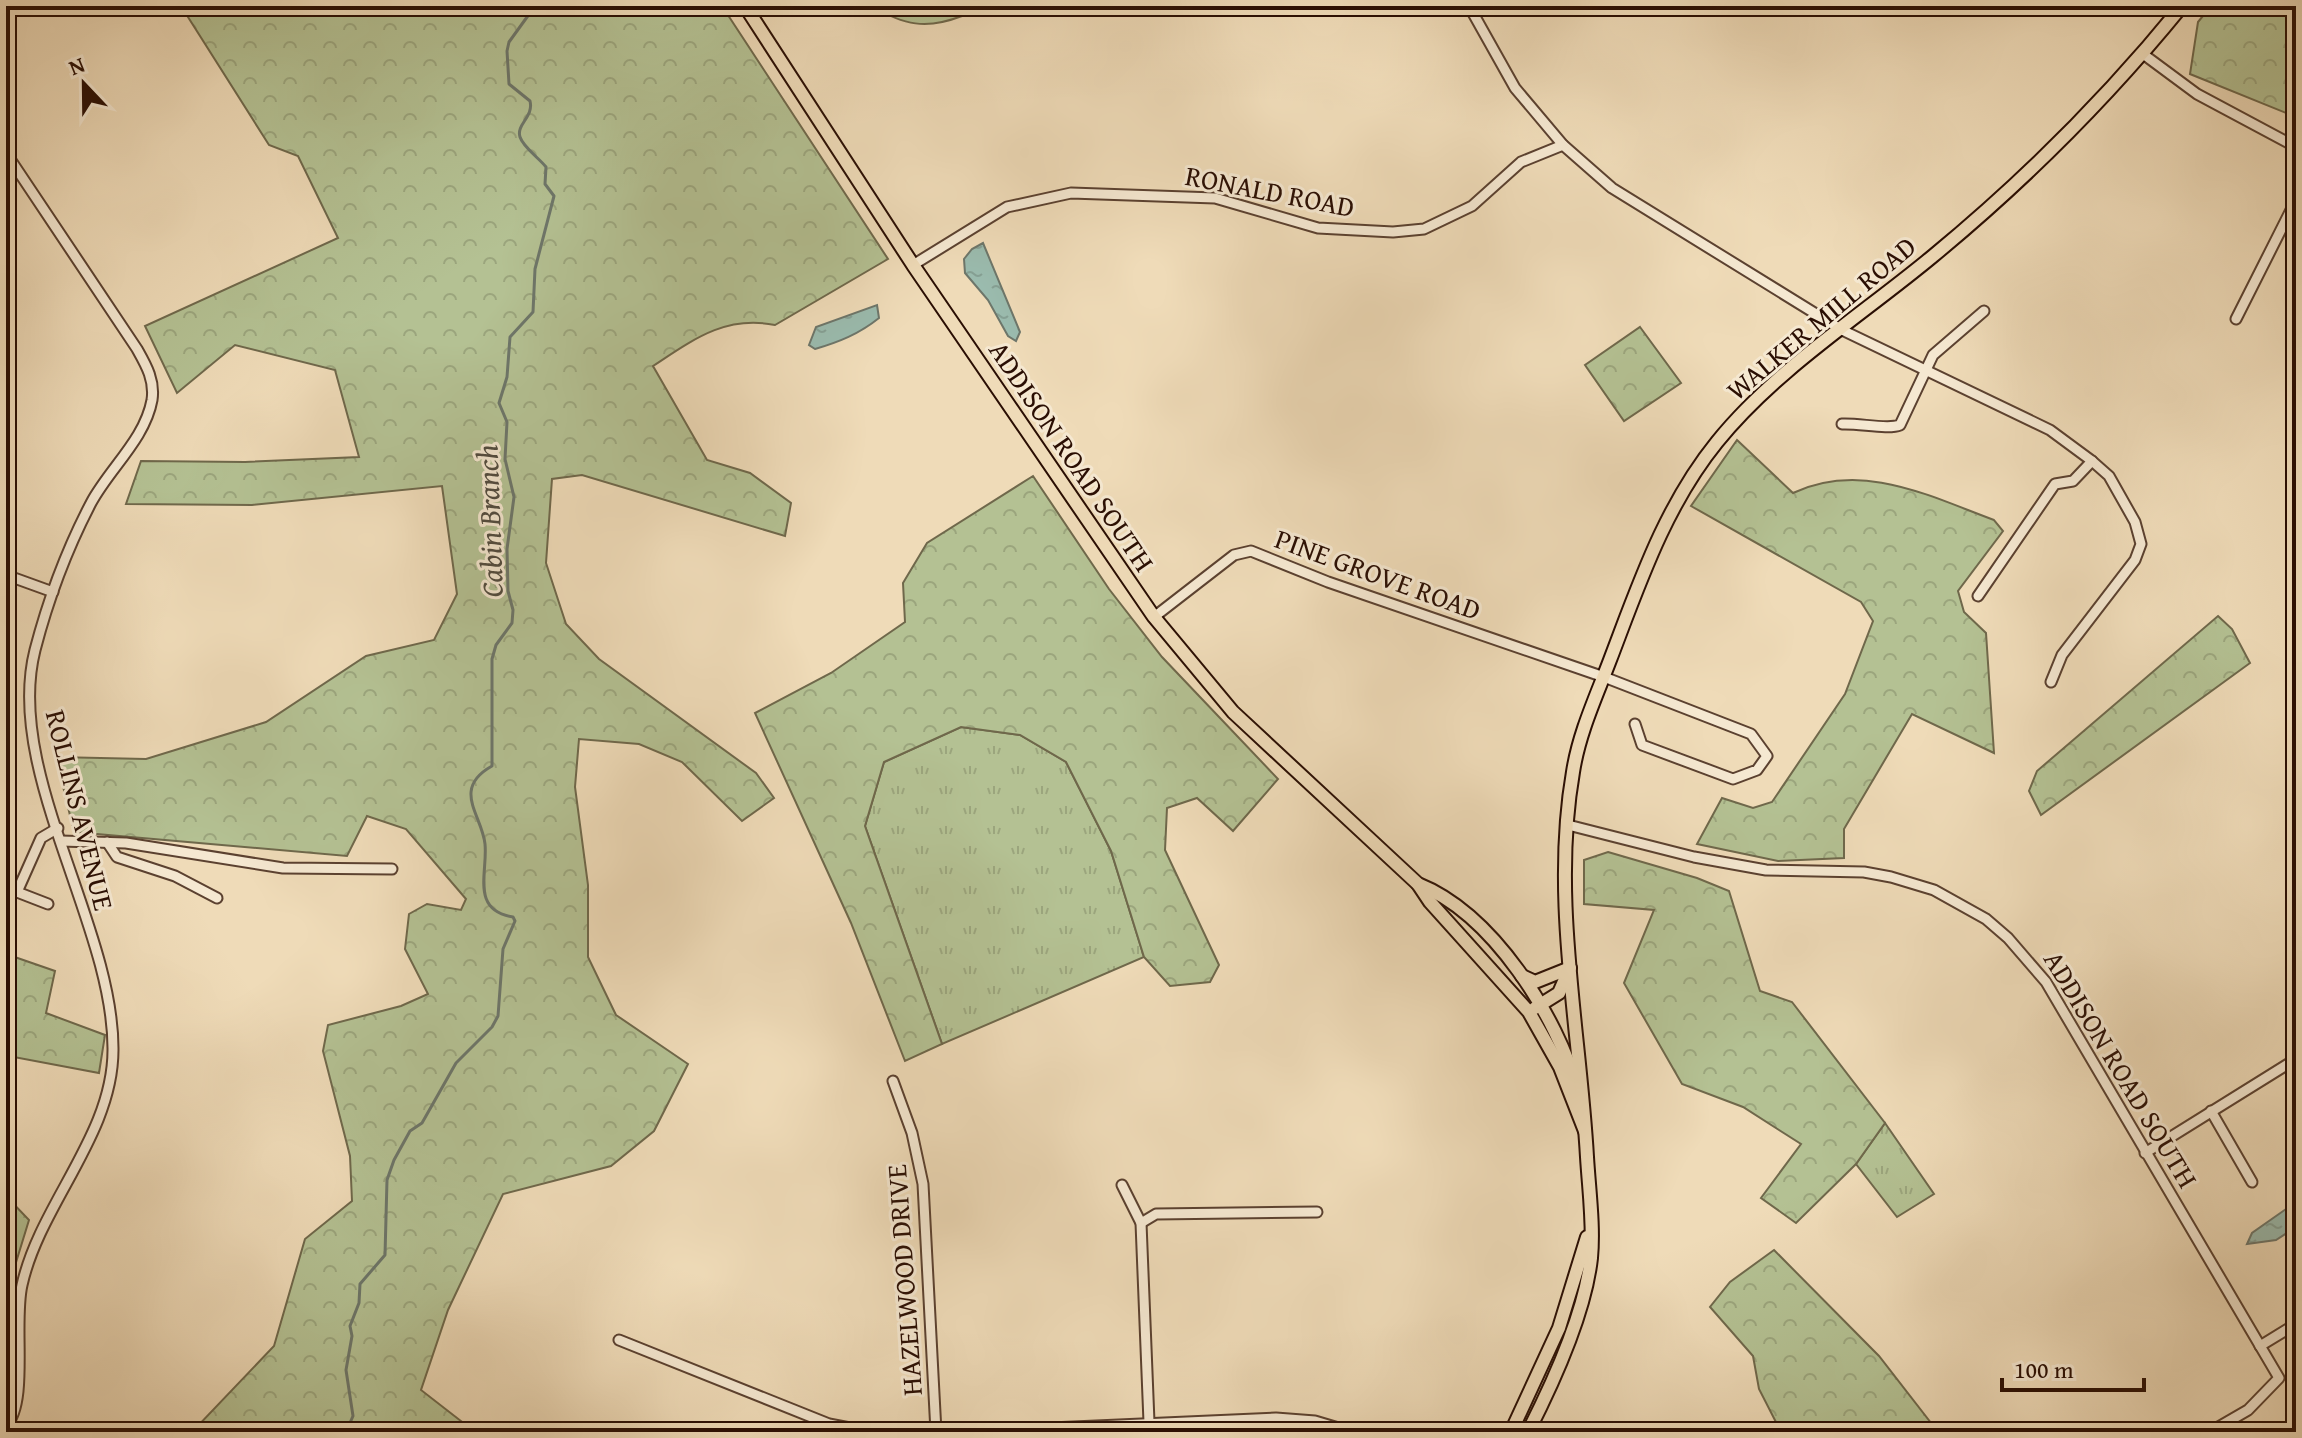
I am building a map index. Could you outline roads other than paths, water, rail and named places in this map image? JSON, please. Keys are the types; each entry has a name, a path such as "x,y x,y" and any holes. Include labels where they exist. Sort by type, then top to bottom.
{"main road":[{"name":"ADDISON ROAD SOUTH","path":"745,6 913,265 1154,617 1233,712 1418,884 1430,902 1529,1012"},
{"name":"WALKER MILL ROAD","path":"1528,1432 1557,1367 1580,1303 1591,1258 1586,1127 1570,968 1568,825 1577,750 1649,559 1689,480 1749,406 1971,223 2068,132 2143,54 2182,6"},
{"name":"ADDISON ROAD SOUTH","path":"1418,884 1439,892 1496,945 1542,1004 1560,1040 1586,1127"},
{"path":"1522,976 1535,982 1570,968"},
{"path":"1529,1012 1559,993 1570,968"},
{"name":"WALKER MILL ROAD","path":"1529,1012 1560,1067 1586,1127"},
{"name":"WALKER MILL ROAD","path":"1511,1432 1559,1328 1589,1230"}],"street":[{"path":"1469,6 1515,88 1563,145 1612,188 1842,330 2050,430 2109,476 2135,522 2140,548 2135,560 2062,655 2051,682"},
{"path":"2143,54 2197,94 2296,147"},
{"name":"RONALD ROAD","path":"913,265 1007,207 1071,193 1215,198 1318,228 1393,232 1424,229 1472,206 1521,162 1563,145"},
{"name":"ROLLINS AVENUE","path":"6,153 10,170 137,349 152,384 152,402 145,422 91,504 53,592 32,662 29,690 34,740 109,1002 113,1054 104,1103 26,1269 17,1319 18,1404 6,1426"},
{"path":"2236,319 2296,200"},
{"path":"1842,424 1897,427 1940,347 1984,311"},
{"path":"1978,596 2055,484 2073,481 2092,461"},
{"name":"PINE GROVE ROAD","path":"1154,617 1234,555 1251,551 1328,582 1604,677 1751,734 1767,756 1757,770 1733,779 1642,745 1635,724"},
{"path":"6,575 53,592"},
{"name":"ADDISON ROAD SOUTH","path":"1568,825 1694,857 1766,870 1864,872 1891,877 1951,898 1997,928 2036,970 2279,1378 2248,1410 2210,1432"},
{"path":"48,904 17,892 41,838 58,828"},
{"path":"61,841 107,842 283,868 392,869"},
{"path":"107,842 117,857 175,876 217,898"},
{"path":"2145,1153 2296,1059"},
{"name":"HAZELWOOD DRIVE","path":"893,1081 912,1133 923,1184 936,1432"},
{"path":"2211,1111 2252,1182"},
{"path":"1122,1185 1141,1223 1149,1422"},
{"path":"1141,1223 1156,1214 1317,1212"},
{"path":"2260,1346 2296,1324"},
{"path":"619,1340 829,1424 871,1432"},
{"path":"959,1432 1149,1422 1296,1419 1352,1432"}],"water":[{"path":"983,243 1020,332 1016,341 1008,336 988,300 965,273 964,259 972,249"},
{"path":"877,305 879,318 864,329 815,349 809,345 816,327"},
{"path":"2296,1202 2296,1227 2276,1240 2247,1244 2252,1233"}],"waterway":[{"name":"Cabin Branch","path":"346,1432 353,1416 346,1370 352,1336 350,1326 359,1303 360,1284 385,1255 387,1180 410,1131 422,1123 456,1063 492,1027 498,1016 503,949 515,921 513,917 491,907 486,898 485,844 471,793 473,784 492,766 492,659 496,645 512,623 513,610 508,591 507,549 514,497 505,459 507,422 499,403 507,377 510,337 533,312 535,269 554,196 545,184 546,167 520,137 520,128 530,112 530,101 509,84 509,42 535,6"}]}
